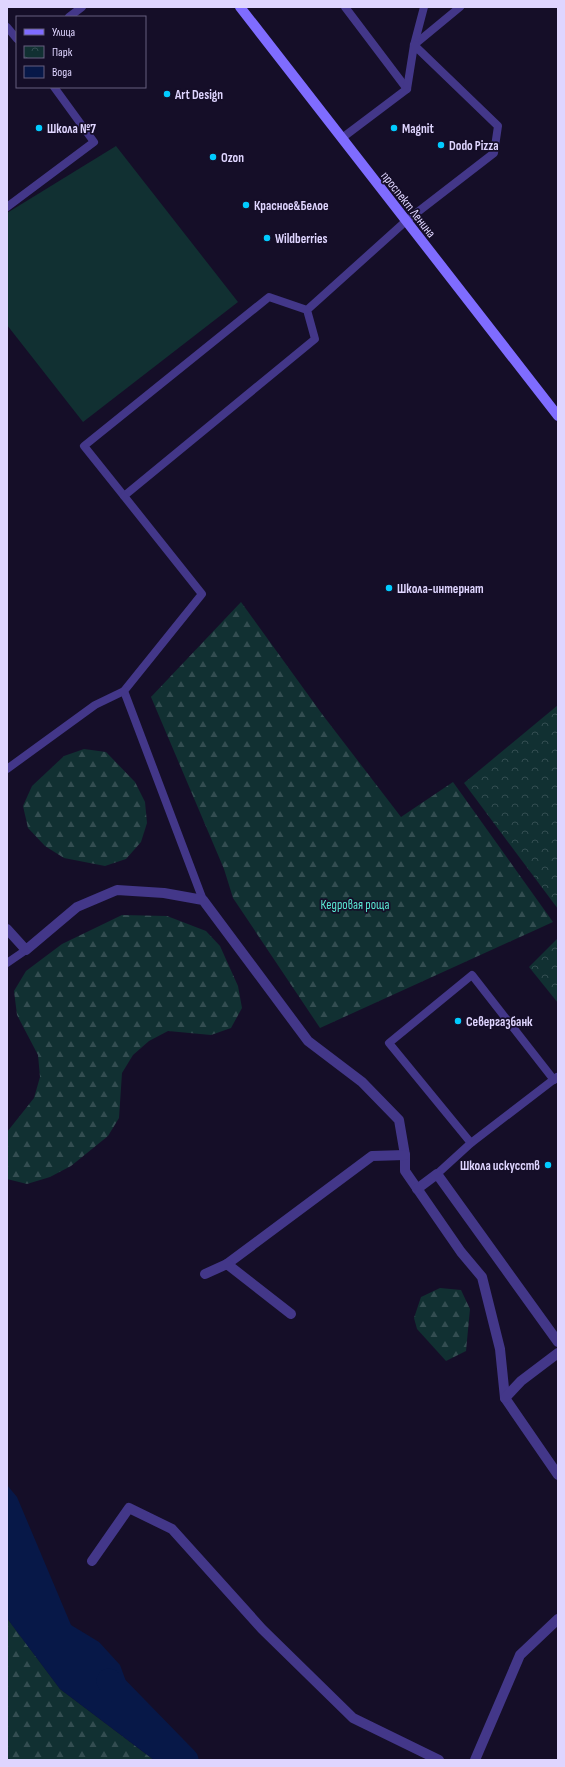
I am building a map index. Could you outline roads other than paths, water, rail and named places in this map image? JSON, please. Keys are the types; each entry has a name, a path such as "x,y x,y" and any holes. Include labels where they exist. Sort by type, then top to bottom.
{"street":[{"name":"проспект Ленина","path":"240,7 558,416"},
{"path":"7,929 26,950 77,908 117,890 164,893 203,900 308,1041 362,1082 398,1120 405,1171 461,1252 482,1277 500,1350 505,1398 558,1475"},
{"path":"205,1274 227,1264 372,1156 404,1155"},
{"path":"417,1189 437,1174 558,1342"},
{"path":"227,1264 291,1314"},
{"path":"505,1398 521,1382 558,1353"},
{"path":"92,1560 129,1508 172,1529 262,1630 352,1718 439,1760"},
{"path":"474,1760 520,1655 558,1619"}],"lane":[{"path":"345,7 407,89"},
{"path":"342,138 407,89 414,44 424,7"},
{"path":"414,44 460,7"},
{"path":"7,27 16,37"},
{"path":"307,310 406,221 494,153 498,126 414,44"},
{"path":"7,207 94,142 55,88"},
{"path":"7,768 95,705 124,691 202,594 84,446 269,298 307,310"},
{"path":"124,496 315,339 307,310"},
{"path":"124,691 203,900"},
{"path":"7,963 26,950"},
{"path":"437,1174 471,1144 556,1078 472,975 388,1043 471,1144"}],"water":[{"path":"7,1485 17,1497 71,1625 99,1642 120,1665 130,1692 134,1711 157,1732 200,1760 154,1760 60,1689 7,1618"}],"waterway":[{"path":"109,1681 186,1760"}],"place":[{"name":"Art Design","path":"167,94"},
{"name":"Школа №7","path":"39,128"},
{"name":"Magnit","path":"394,128"},
{"name":"Dodo Pizza","path":"441,145"},
{"name":"Ozon","path":"213,157"},
{"name":"Красное&Белое","path":"246,205"},
{"name":"Wildberries","path":"267,238"},
{"name":"Школа-интернат","path":"389,588"},
{"name":"Севергазбанк","path":"458,1021"},
{"name":"Школа искусcтв","path":"548,1165"}],"park label":[{"name":"Кедровая роща","path":"355,904"}]}
